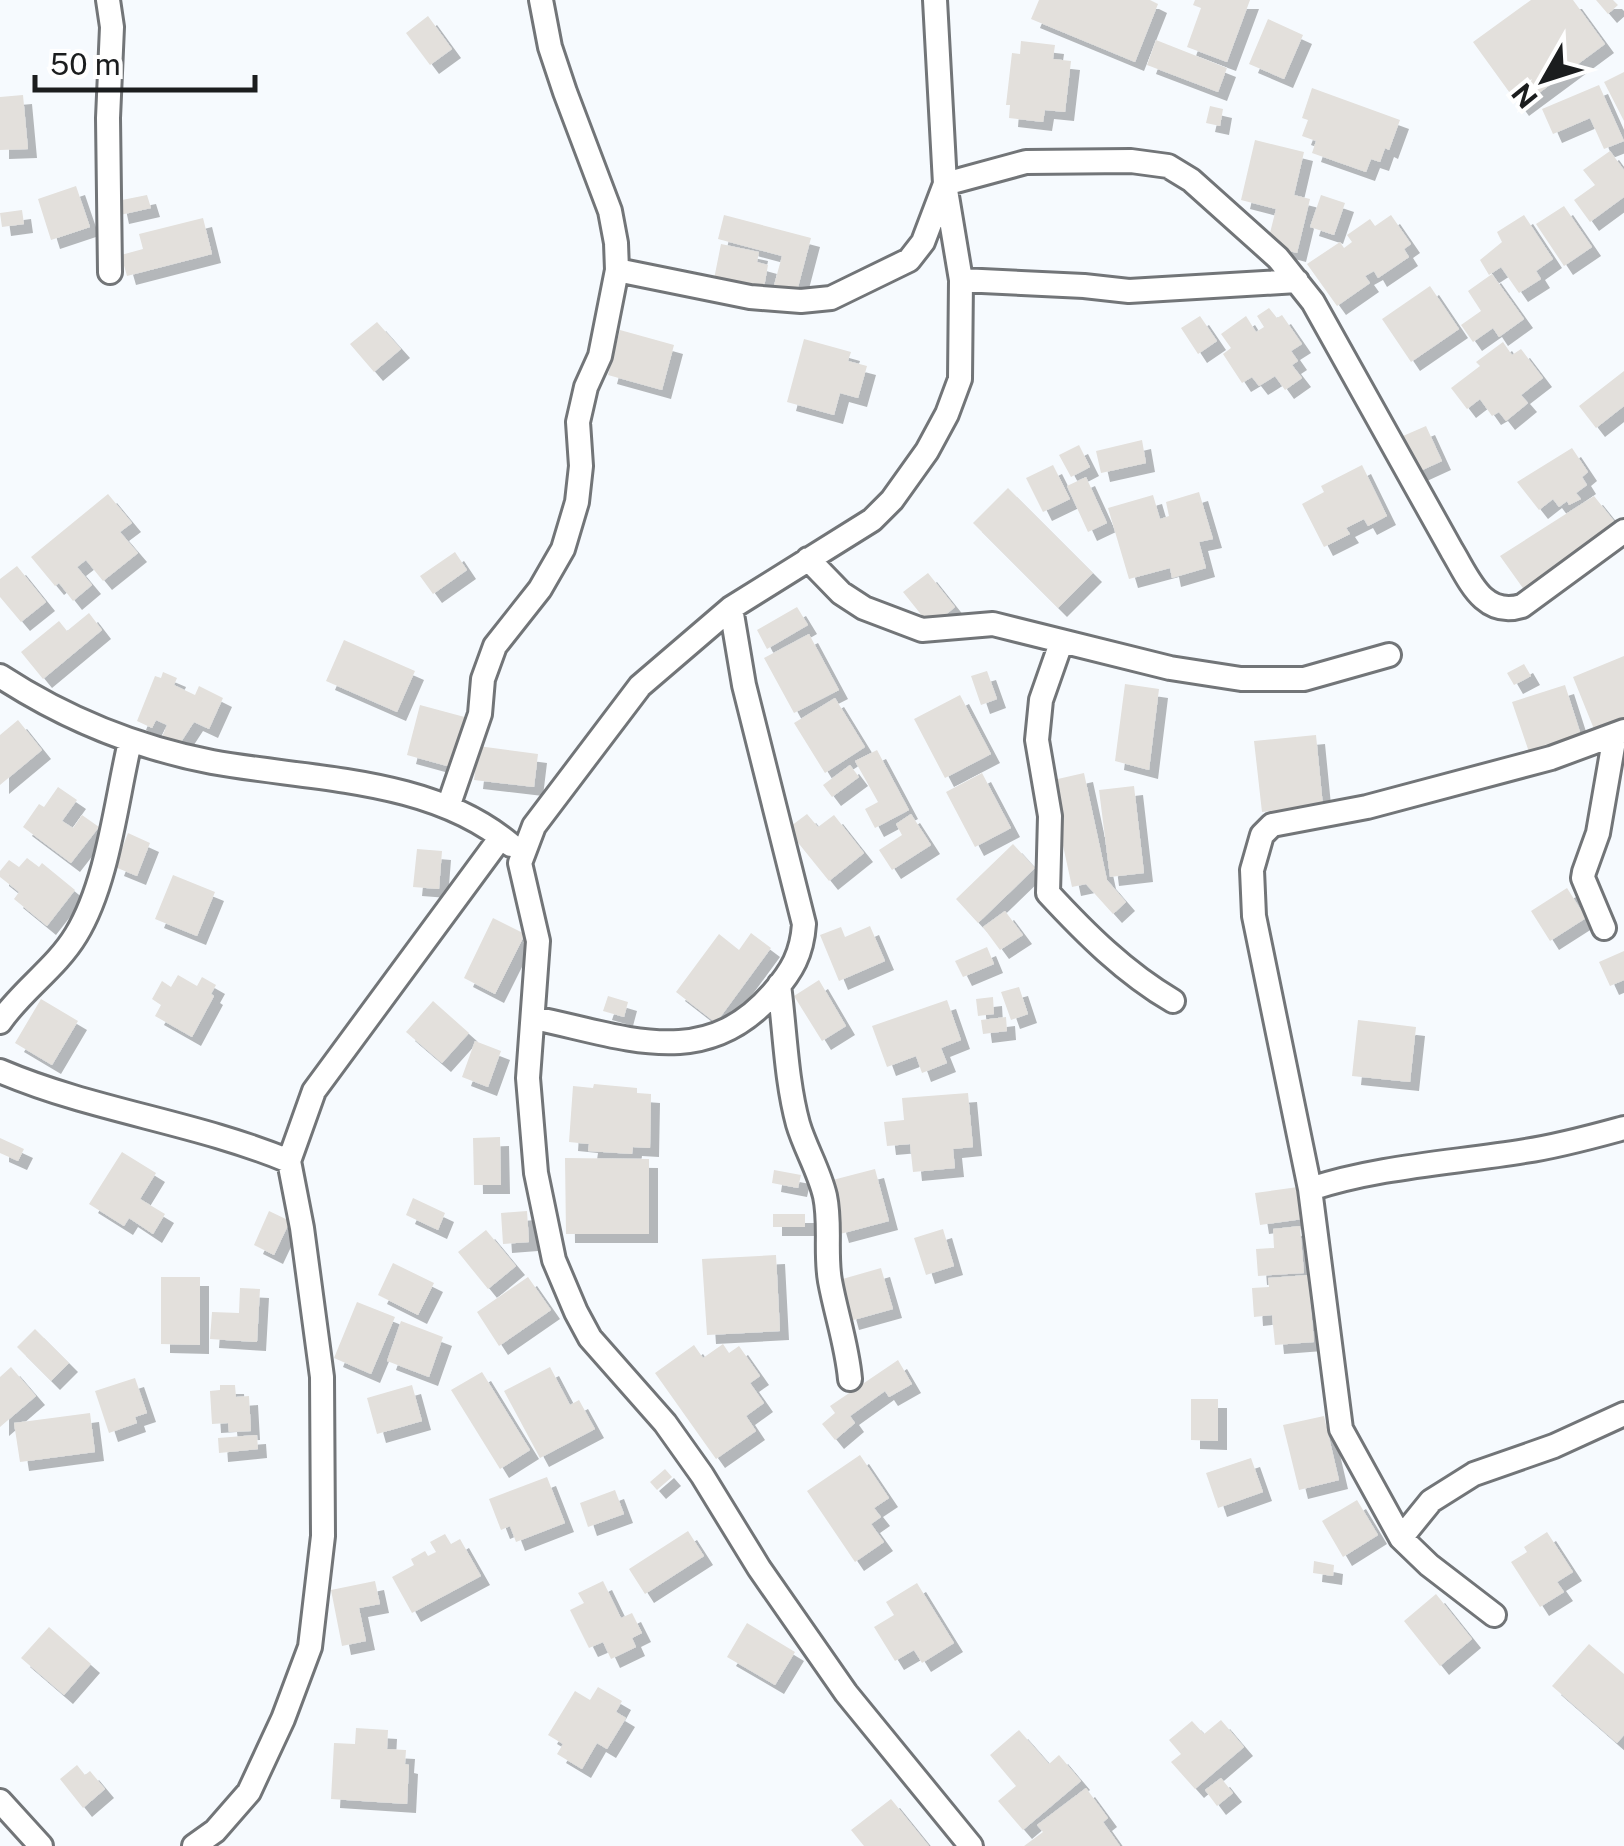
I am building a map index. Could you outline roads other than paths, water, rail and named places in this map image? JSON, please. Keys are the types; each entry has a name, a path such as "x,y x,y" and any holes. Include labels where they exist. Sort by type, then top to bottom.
{"street":[{"path":"108,0 112,26 108,118 110,272"},
{"path":"448,807 480,714 483,679 495,646 540,589 563,548 577,502 581,466 578,422 586,387 600,356 617,270 610,211 550,47 541,0"},
{"path":"935,0 945,184 960,280 960,379 947,414 927,451 892,500 872,520 731,608 640,686 534,826 521,854 521,875 537,925 538,942 528,1078 536,1173 554,1260 584,1329 665,1423 846,1692 971,1846"},
{"path":"945,184 1026,162 1132,161 1168,166 1191,180 1278,258 1313,302 1452,551 1475,588 1496,608 1507,611 1522,606 1624,531"},
{"path":"617,270 750,297 831,298 909,260 923,242 945,184"},
{"path":"960,280 1128,291 1297,281"},
{"path":"808,560 841,593 864,608 922,630 992,624 1020,628 1061,643 1170,668 1241,679 1304,678 1389,655"},
{"path":"534,1018 660,1043 695,1042 726,1031 760,1008 796,964 804,924 744,685 731,608"},
{"path":"1061,643 1041,700 1037,740 1050,816 1048,893 1087,934 1172,1001"},
{"path":"0,676 49,708 130,742 210,761 378,788 448,807 501,837 521,854"},
{"path":"1604,928 1583,878 1598,833 1619,733"},
{"path":"1494,1614 1400,1538 1347,1443 1338,1418 1310,1189 1254,916 1252,870 1262,835 1278,822 1367,807 1551,758 1619,733"},
{"path":"0,1022 12,1004 66,950 88,911 130,742"},
{"path":"194,1846 215,1831 249,1792 284,1719 310,1647 322,1536 322,1378 290,1160 314,1092 501,837"},
{"path":"779,985 797,1120 825,1197 830,1228 828,1274 847,1344 850,1379"},
{"path":"0,1071 98,1106 215,1134 290,1160"},
{"path":"1310,1189 1432,1161 1524,1151 1624,1128"},
{"path":"1400,1538 1431,1501 1474,1474 1554,1446 1624,1414"},
{"path":"0,1802 42,1846"}]}
